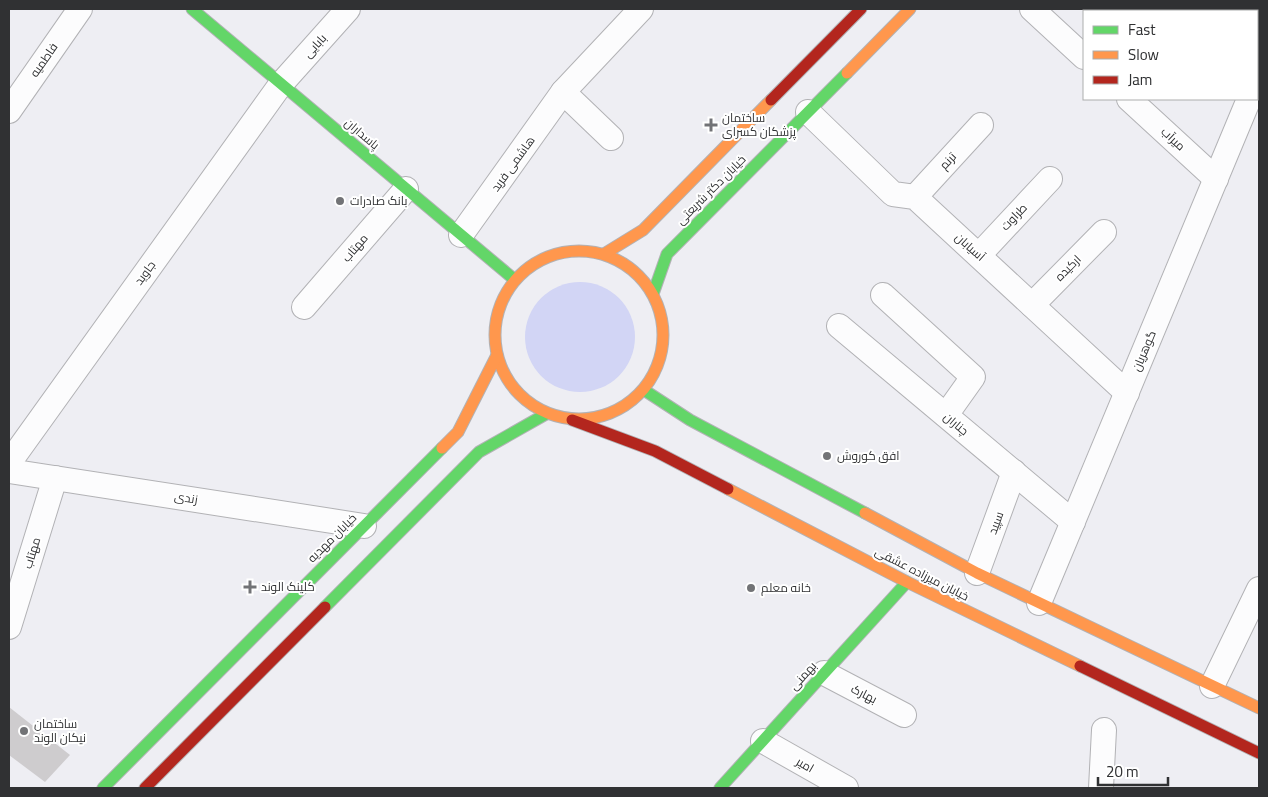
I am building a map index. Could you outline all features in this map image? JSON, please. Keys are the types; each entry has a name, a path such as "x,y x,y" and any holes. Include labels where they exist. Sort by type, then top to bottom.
{"main road":[{"name":"پاسداران","path":"192,9 515,280"},
{"name":"خیابان دکتر شریعتی","path":"604,254 643,230 861,9"},
{"name":"خیابان دکتر شریعتی","path":"654,294 667,254 910,9"},
{"path":"580,251 604,254 623,263 640,277 654,294 662,318 664,344 657,368 644,390 623,408 599,418 572,420 546,414 524,400 507,380 497,355 495,329 501,303 515,280 533,265 556,254 580,251"},
{"name":"خیابان مهدیه","path":"103,788 458,432 497,355"},
{"path":"644,390 690,420 978,573 1259,708"},
{"path":"145,788 479,452 546,414"},
{"name":"خیابان میرزاده عشقی","path":"572,420 655,451 906,582 1259,753"},
{"name":"بهمنی","path":"720,788 906,582"}],"street":[{"name":"فاطمیه","path":"9,111 80,9"},
{"name":"بابایی","path":"281,84 348,9"},
{"name":"هاشمی فرید","path":"461,235 563,92 641,9"},
{"path":"1032,9 1082,50"},
{"name":"جاوید","path":"9,463 281,84"},
{"path":"563,92 611,138"},
{"name":"میرآب","path":"1130,100 1216,179"},
{"name":"گوهریان","path":"1039,603 1249,100"},
{"path":"808,112 892,194 915,197"},
{"name":"ترنم","path":"915,197 981,125"},
{"name":"طراوت","path":"979,255 1050,179"},
{"name":"مهتاب","path":"304,307 406,189"},
{"name":"آسیابان","path":"915,197 1127,393"},
{"name":"ارکیده","path":"1032,305 1104,232"},
{"path":"883,295 973,377 946,415"},
{"name":"چناران","path":"839,326 1073,522"},
{"name":"زندی","path":"9,471 364,526"},
{"name":"سپید","path":"978,573 1014,472"},
{"name":"مهتاب","path":"9,628 55,478"},
{"path":"1212,686 1259,589"},
{"name":"بهارک","path":"824,673 904,715"},
{"path":"1101,788 1104,730"},
{"name":"امیر","path":"763,741 846,788"}],"shaded area":[{"path":"580,282 601,286 619,298 631,316 635,337 631,358 619,376 601,388 580,392 559,388 541,376 529,358 525,337 529,316 541,298 559,286"}],"building":[{"name":"ساختمان نیکان الوند","path":"9,707 70,755 45,782 9,755"}],"traffic: fast":[{"path":"192,9 515,280"},
{"path":"653,294 667,254 847,73"},
{"path":"644,390 690,420 865,513"},
{"path":"325,607 479,452 546,414"},
{"path":"103,788 442,448"},
{"path":"720,788 907,582"}],"traffic: slow":[{"path":"847,73 910,9"},
{"path":"604,254 643,230 771,100"},
{"path":"587,251 603,254 619,261 644,282 653,295 660,311 663,335 662,351 657,367 649,382 632,400 619,409 603,416 571,419 555,416 532,405 509,382 498,359 495,327 498,311 509,288 532,265 555,254 587,251"},
{"path":"442,448 458,432 497,355"},
{"path":"728,489 907,582 1080,666"},
{"path":"865,513 977,573 1259,708"}],"traffic: jam":[{"path":"771,100 861,9"},
{"path":"572,420 655,451 728,489"},
{"path":"145,788 325,607"},
{"path":"1080,666 1259,753"}],"place":[{"name":"ساختمان پزشکان کسرای","path":"711,125"},
{"name":"بانک صادرات","path":"340,201"},
{"name":"افق کوروش","path":"827,456"},
{"name":"کلینک الوند","path":"250,587"},
{"name":"خانه معلم","path":"751,588"},
{"name":"ساختمان نیکان الوند","path":"24,731"}]}
